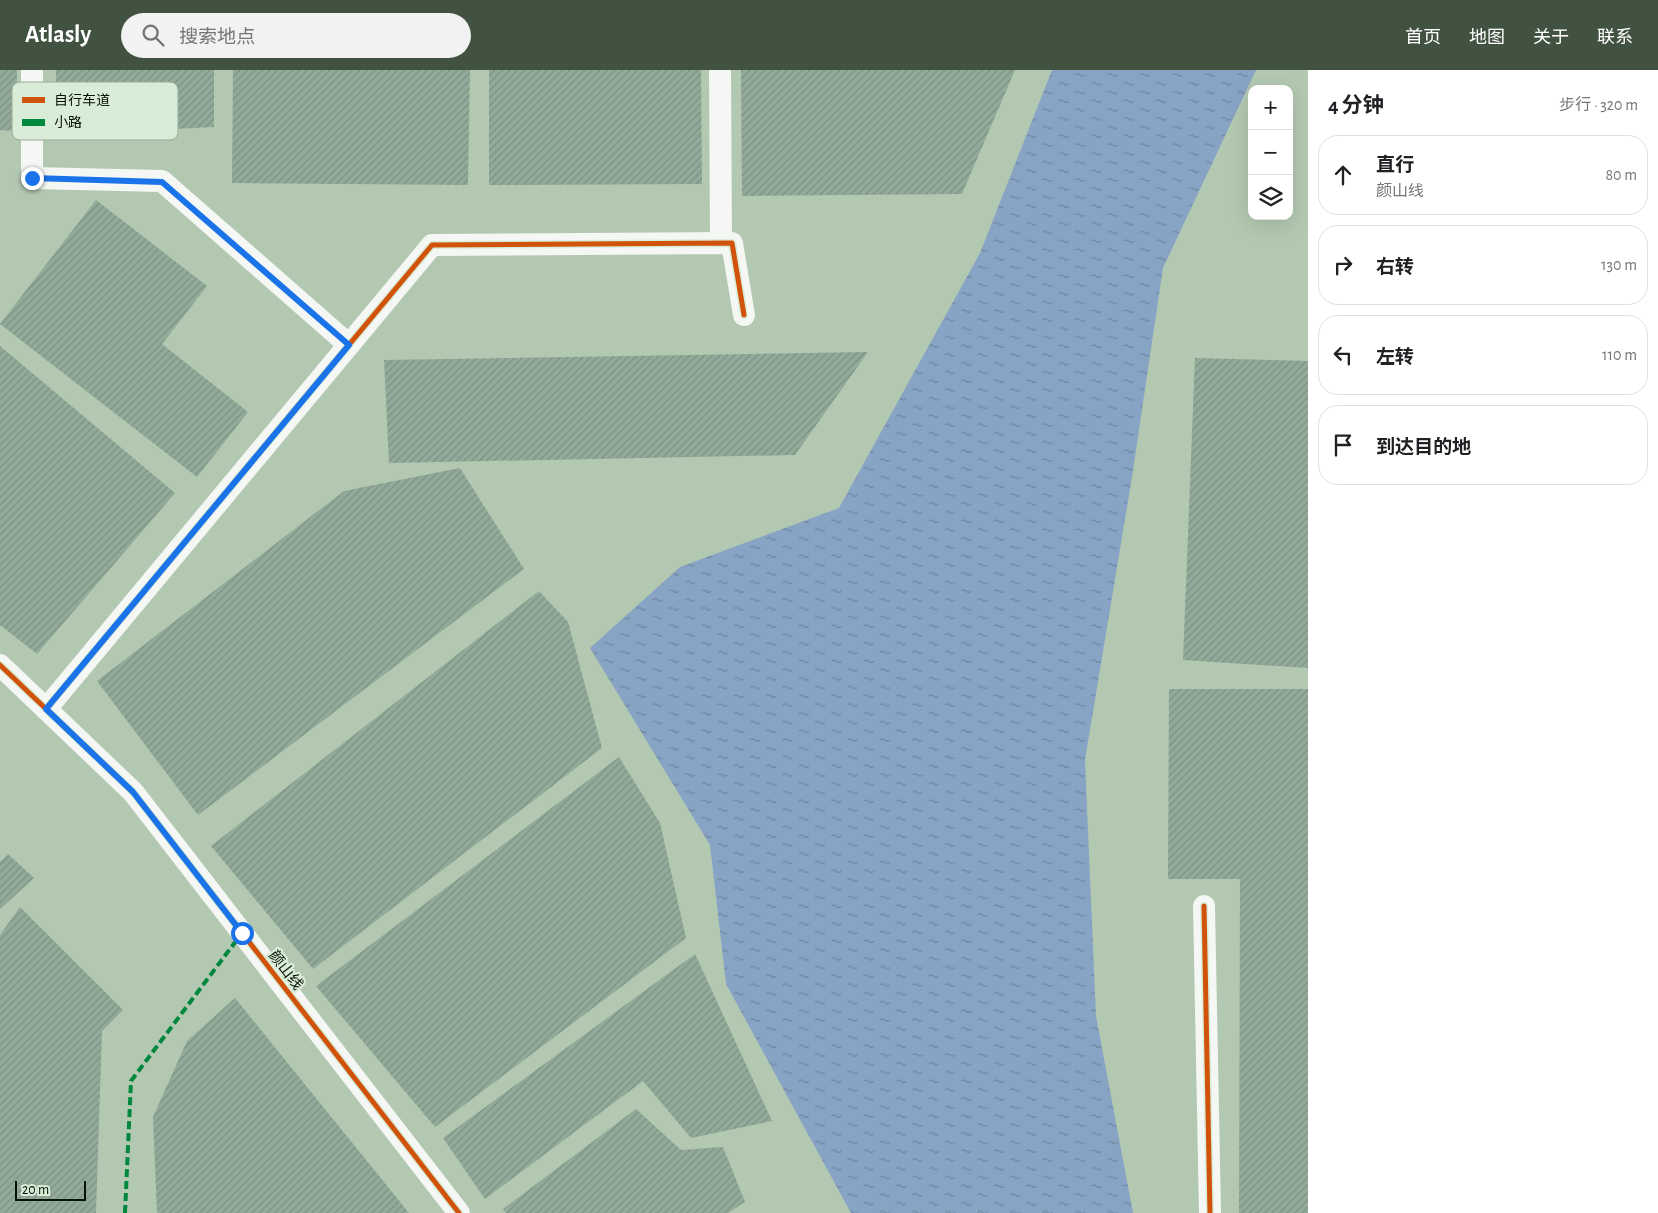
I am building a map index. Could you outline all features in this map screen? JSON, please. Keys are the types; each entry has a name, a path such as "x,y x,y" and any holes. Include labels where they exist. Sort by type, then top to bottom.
{"street":[{"path":"720,70 721,244"},
{"path":"32,140 32,178 162,182 349,345"},
{"path":"46,709 432,246 732,244 744,315"},
{"name":"颜山线","path":"0,665 133,792 459,1213"},
{"path":"1204,906 1210,1213"}],"water":[{"path":"1052,70 1256,70 1163,268 1132,477 1085,760 1096,1016 1133,1213 851,1213 726,984 710,845 590,648 680,567 839,508 980,253"}],"building":[{"path":"0,70 17,70 17,82 12,82 12,131 0,130"},
{"path":"56,70 214,70 214,127 178,129 178,82 56,82"},
{"path":"233,70 470,70 468,185 232,183"},
{"path":"489,70 701,70 702,184 489,185"},
{"path":"741,70 1015,70 962,194 742,196"},
{"path":"96,200 207,286 162,344 248,412 197,477 0,324"},
{"path":"0,346 175,493 37,654 0,625"},
{"path":"868,352 795,455 389,463 384,360"},
{"path":"1195,358 1308,361 1308,668 1183,660"},
{"path":"460,468 524,569 198,815 97,681 344,491"},
{"path":"539,591 568,622 602,748 313,969 211,846"},
{"path":"1169,689 1308,689 1308,1213 1239,1213 1240,879 1168,879"},
{"path":"619,757 660,823 686,938 435,1127 316,986"},
{"path":"8,854 34,878 0,909 0,862"},
{"path":"20,907 123,1010 102,1031 96,1213 0,1213 0,935"},
{"path":"695,954 772,1121 691,1138 643,1081 485,1199 443,1138"},
{"path":"235,998 409,1213 157,1213 153,1117 187,1041"},
{"path":"636,1109 681,1150 723,1147 745,1202 728,1213 506,1213 503,1209"}],"marked path":[{"path":"125,1213 131,1081 242,933"}],"cycle path":[{"path":"46,709 432,245 732,243 744,315"},
{"path":"0,665 133,792 459,1213"},
{"path":"1204,906 1210,1213"}],"route":[{"path":"32,178 162,182 349,345 46,709 133,792 242,933"}]}
